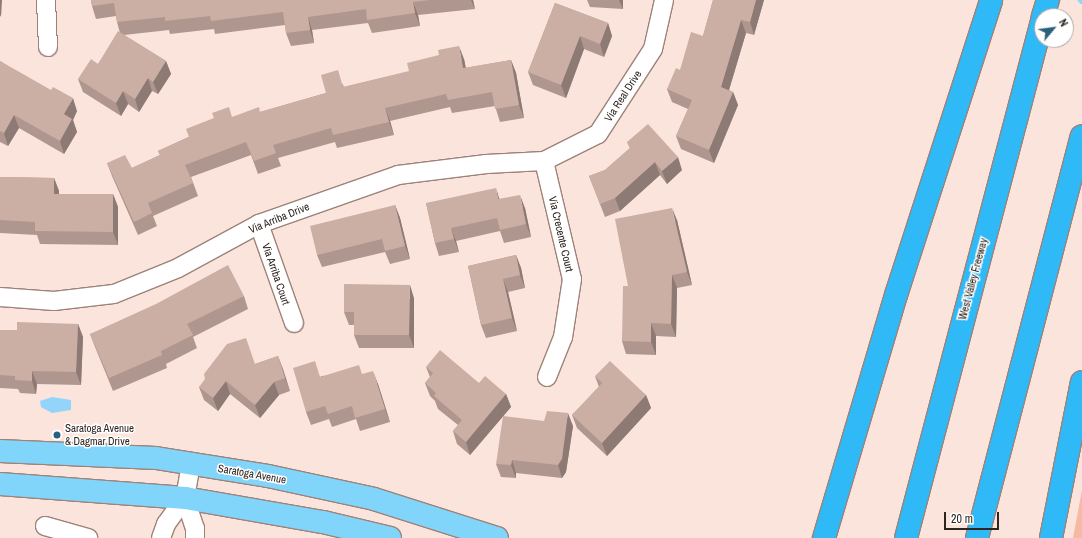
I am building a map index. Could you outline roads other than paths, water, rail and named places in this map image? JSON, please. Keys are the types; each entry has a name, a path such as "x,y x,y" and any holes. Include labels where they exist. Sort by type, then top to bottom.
{"highway":[{"path":"824,538 898,287 991,0"},
{"name":"West Valley Freeway","path":"906,538 1035,48"},
{"path":"977,538 1082,136"},
{"path":"1051,538 1082,382"}],"main road":[{"name":"Saratoga Avenue","path":"0,451 156,458 320,486 374,499 497,538"},
{"path":"0,484 185,498 323,522 390,538"}],"street":[{"path":"46,0 48,47"},
{"name":"Via Real Drive","path":"544,161 598,134 653,49 664,0"},
{"name":"Via Arriba Drive","path":"0,297 54,301 114,294 178,268 259,224 398,175 486,164 544,161"},
{"name":"Via Crecente Court","path":"544,161 572,279 563,337 547,377"},
{"name":"Via Arriba Court","path":"259,224 294,323"},
{"path":"161,538 166,524 185,498 191,464"},
{"path":"185,498 195,528 195,538"},
{"path":"45,526 88,538"}],"water":[{"path":"52,397 71,400 71,410 52,413 41,407 40,401"}],"place":[{"name":"Saratoga Avenue & Dagmar Drive","path":"57,435"}]}
